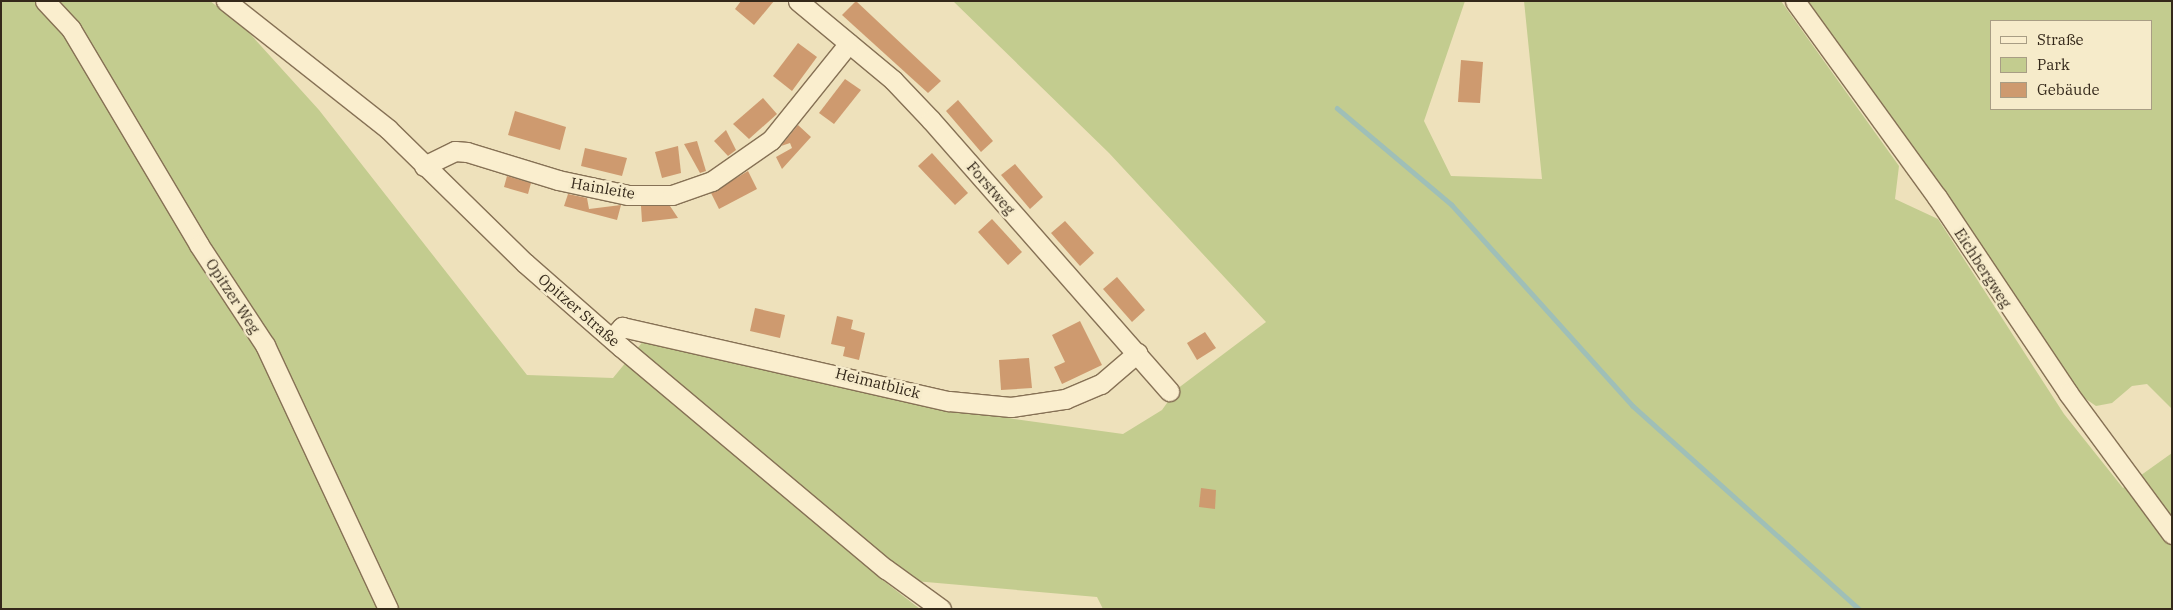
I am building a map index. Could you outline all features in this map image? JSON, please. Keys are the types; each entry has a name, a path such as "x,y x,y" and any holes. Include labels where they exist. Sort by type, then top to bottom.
{"street":[{"name":"Opitzer Weg","path":"45,1 71,29 199,245 265,345 388,609"},
{"name":"Opitzer Straße","path":"226,1 388,129 424,166 612,338 886,569 941,609"},
{"name":"Forstweg","path":"798,1 849,43 931,120 1169,391"},
{"name":"Eichbergweg","path":"1795,1 1937,197 2068,394 2172,534"},
{"name":"Hainleite","path":"424,166 454,151 468,152 558,180 628,195 672,195 712,181 771,140 849,43"},
{"name":"Heimatblick","path":"612,338 622,327 949,401 1011,407 1065,399 1101,384 1137,353"}],"green space":[{"path":"1,1 210,1 243,26 319,110 527,375 613,378 645,339 1014,419 1123,434 1162,410 1177,389 1266,322 1109,153 953,1 1465,1 1424,121 1451,176 1542,179 1524,1 1781,1 1899,166 1895,199 1938,219 2064,414 2123,488 2172,453 2172,609 1103,609 1097,597 880,578 920,609 1,609"},
{"path":"1805,1 2172,1 2172,409 2147,384 2132,386 2112,403 2096,406 2083,397"}],"building":[{"path":"741,1 774,1 754,25 735,9"},
{"path":"856,1 941,81 928,93 842,15"},
{"path":"798,43 817,57 792,91 773,76"},
{"path":"1461,60 1483,62 1480,103 1458,102"},
{"path":"845,79 861,90 834,124 819,113"},
{"path":"763,98 777,114 749,139 733,124"},
{"path":"958,100 993,141 981,152 946,111"},
{"path":"515,111 566,127 560,150 508,135"},
{"path":"798,125 811,137 782,169 776,157 792,148 790,143 781,146"},
{"path":"726,130 736,150 728,156 714,141"},
{"path":"697,141 706,171 700,173 684,144"},
{"path":"678,146 681,173 662,178 655,152"},
{"path":"585,148 627,158 622,176 581,166"},
{"path":"932,153 968,193 955,205 918,166"},
{"path":"1015,164 1043,197 1030,209 1001,175"},
{"path":"748,171 757,189 719,209 711,193"},
{"path":"507,176 531,183 528,194 504,187"},
{"path":"568,194 587,198 589,209 621,205 617,220 564,206"},
{"path":"641,206 670,206 678,218 642,222"},
{"path":"992,219 1022,252 1008,265 978,232"},
{"path":"1065,221 1094,253 1080,266 1051,233"},
{"path":"1117,277 1145,310 1132,322 1103,289"},
{"path":"755,308 785,315 780,338 750,331"},
{"path":"837,316 853,320 851,329 865,333 859,360 843,356 845,347 831,344"},
{"path":"1080,321 1102,365 1062,384 1054,367 1065,362 1052,335"},
{"path":"1205,332 1216,348 1197,360 1187,343"},
{"path":"1029,358 1032,388 1001,390 999,360"},
{"path":"1201,488 1216,490 1215,509 1199,507"}],"waterway":[{"path":"1337,108 1452,205 1633,406 1859,609"}]}
